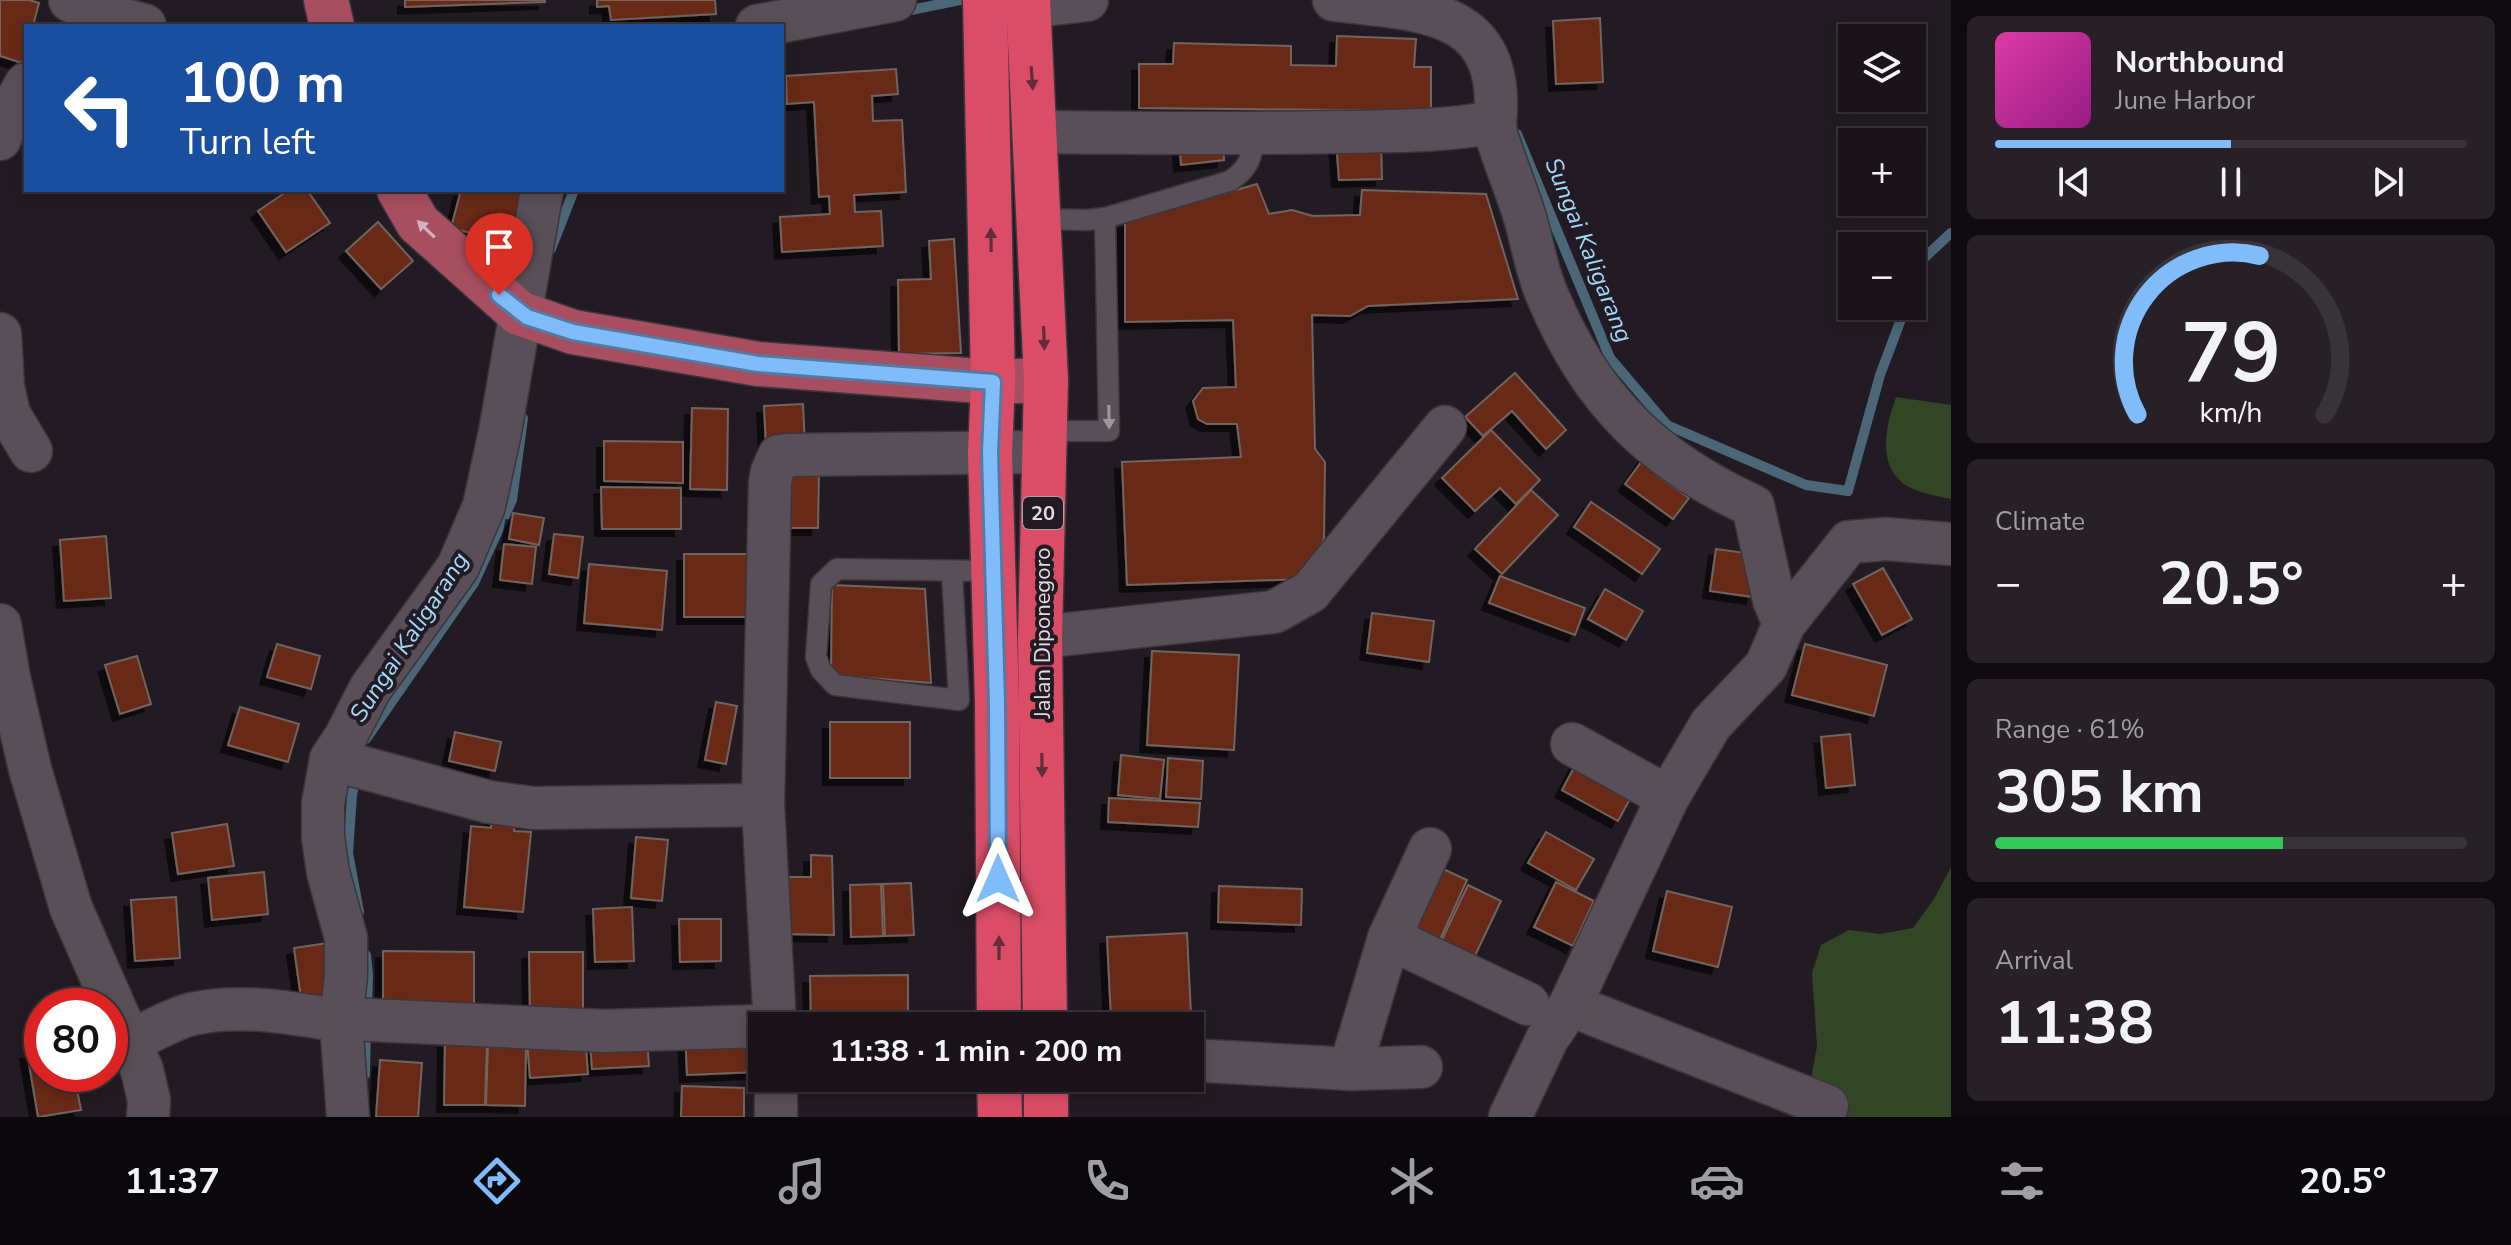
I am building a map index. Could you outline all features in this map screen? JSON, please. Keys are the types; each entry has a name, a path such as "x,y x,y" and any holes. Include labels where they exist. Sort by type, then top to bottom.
{"highway":[{"name":"Jalan Diponegoro","path":"1028,4 1046,380 1040,637 1045,1012"},
{"name":"Jalan Diponegoro","path":"986,16 993,382 990,453 972,571 998,1012"},
{"path":"999,1092 1000,1117"},
{"path":"1046,1092 1046,1117"}],"main road":[{"path":"326,0 332,24"},
{"path":"400,192 418,223 523,315 573,332 758,364 993,382 1046,380"}],"street":[{"path":"768,24 895,0"},
{"path":"1028,4 1087,0"},
{"path":"1334,0 1413,4 1449,20 1473,36 1484,50 1494,73 1496,134 1525,217 1546,294 1584,370 1634,430 1706,482 1753,506 1774,600 1784,624"},
{"path":"72,10 136,24"},
{"path":"0,139 6,119 24,88"},
{"path":"1036,132 1255,134 1427,130 1495,122"},
{"path":"348,1117 352,1020 346,976 346,938 328,872 323,837 323,804 370,689 458,567 484,506 523,315 542,192"},
{"path":"0,334 3,387 9,414 31,451"},
{"path":"1040,637 1274,612 1310,592 1445,427"},
{"path":"774,1012 763,805 770,483 776,460 779,456 787,455 990,453 1044,442"},
{"path":"1510,1117 1547,1039 1570,1005 1668,797 1711,724 1766,666 1784,624 1849,542 1886,539 1951,544"},
{"path":"0,625 30,769 71,908 142,1070 149,1100 148,1117"},
{"path":"1572,744 1668,797"},
{"path":"340,762 489,802 533,808 763,805"},
{"path":"1350,1069 1389,938 1430,849"},
{"path":"1389,938 1528,1004"},
{"path":"1570,1005 1827,1106"},
{"path":"129,1042 190,1014 227,1010 277,1010 352,1020 605,1031 748,1026"},
{"path":"1204,1061 1350,1069 1421,1067"},
{"path":"776,1092 776,1117"}],"lane":[{"path":"1039,219 1105,218 1230,181 1244,171 1252,159 1255,134"},
{"path":"1044,442 1109,431 1105,218"},
{"path":"837,569 972,571 959,700 835,685 821,670 816,657 821,584 837,569"}],"green space":[{"path":"1896,397 1951,405 1951,499 1909,487 1891,469 1886,445"},
{"path":"1951,867 1951,1117 1804,1117 1817,1046 1812,973 1821,945 1849,930 1880,934 1913,928 1934,899"}],"building":[{"path":"0,0 39,3 34,24 24,24 22,63 0,56"},
{"path":"405,0 545,0 545,2 405,7"},
{"path":"597,0 715,0 716,14 611,20 609,6 597,7"},
{"path":"1600,18 1603,82 1556,84 1553,21"},
{"path":"1337,36 1416,39 1414,67 1431,67 1431,111 1139,108 1139,64 1173,64 1174,43 1291,46 1291,65 1336,66"},
{"path":"896,69 898,94 872,96 873,121 902,120 906,192 854,195 855,212 881,211 883,246 782,252 780,217 830,214 829,196 819,197 814,102 787,104 786,76"},
{"path":"1179,135 1223,135 1224,160 1181,165"},
{"path":"1336,141 1381,141 1382,179 1339,180"},
{"path":"1257,184 1269,214 1292,210 1313,216 1360,215 1362,190 1486,194 1518,299 1368,306 1350,316 1312,315 1315,449 1325,462 1324,539 1305,579 1127,585 1122,462 1241,457 1237,424 1207,424 1198,419 1193,401 1203,388 1236,387 1233,320 1125,322 1125,222"},
{"path":"286,192 308,192 330,223 286,252 258,211"},
{"path":"460,192 524,192 511,243 451,228"},
{"path":"378,222 413,261 381,289 346,251"},
{"path":"954,239 961,353 899,354 898,280 931,279 929,241"},
{"path":"1515,373 1566,430 1546,449 1512,411 1483,436 1465,417"},
{"path":"803,404 805,446 766,448 764,406"},
{"path":"692,408 728,409 727,490 690,489"},
{"path":"1491,430 1540,480 1516,504 1500,488 1475,511 1442,478"},
{"path":"604,441 683,442 683,483 604,481"},
{"path":"1650,450 1667,463 1658,476 1689,498 1673,519 1625,484"},
{"path":"819,468 818,528 776,528 776,469"},
{"path":"601,487 681,488 681,529 602,529"},
{"path":"1531,490 1558,515 1502,574 1475,549"},
{"path":"1591,502 1660,549 1642,574 1574,527"},
{"path":"513,513 544,518 539,545 509,539"},
{"path":"554,534 583,537 578,578 549,574"},
{"path":"106,536 111,598 64,601 60,540"},
{"path":"504,544 536,547 532,584 500,580"},
{"path":"1716,549 1760,555 1753,597 1710,591"},
{"path":"684,554 754,554 754,617 684,617"},
{"path":"589,564 667,571 662,630 584,623"},
{"path":"1883,568 1912,619 1882,635 1853,584"},
{"path":"1500,576 1585,608 1575,635 1489,603"},
{"path":"832,585 925,589 931,683 831,675"},
{"path":"1605,589 1643,611 1626,640 1588,619"},
{"path":"1372,613 1434,621 1429,662 1367,653"},
{"path":"277,644 320,656 311,689 267,677"},
{"path":"1805,644 1887,665 1874,716 1792,695"},
{"path":"1152,651 1239,655 1234,750 1147,745"},
{"path":"137,656 151,704 120,714 105,665"},
{"path":"716,702 737,706 726,764 705,760"},
{"path":"240,707 299,724 288,762 228,745"},
{"path":"830,722 910,722 910,778 830,778"},
{"path":"455,732 501,742 495,771 449,761"},
{"path":"1850,734 1855,785 1826,788 1821,737"},
{"path":"1121,755 1164,760 1160,799 1118,795"},
{"path":"1168,758 1203,761 1201,799 1166,797"},
{"path":"1578,760 1635,790 1618,821 1562,790"},
{"path":"1109,798 1200,803 1198,827 1108,822"},
{"path":"492,818 515,821 514,831 531,832 523,912 464,907 471,826 491,828"},
{"path":"227,824 234,866 178,874 172,833"},
{"path":"1546,832 1594,859 1576,890 1528,863"},
{"path":"636,837 668,840 662,901 631,898"},
{"path":"811,855 832,856 834,935 786,934 786,877 811,877"},
{"path":"1428,862 1467,880 1438,944 1398,926"},
{"path":"264,872 268,914 212,920 208,878"},
{"path":"1556,882 1594,901 1573,946 1534,927"},
{"path":"911,883 914,935 885,936 883,884"},
{"path":"881,884 883,936 851,937 850,885"},
{"path":"1468,885 1501,901 1472,962 1439,946"},
{"path":"1219,886 1302,889 1301,925 1218,922"},
{"path":"1667,891 1732,907 1718,967 1653,951"},
{"path":"176,897 180,958 135,961 131,900"},
{"path":"632,907 634,961 595,962 593,909"},
{"path":"679,919 721,919 721,961 680,962"},
{"path":"1187,933 1191,1012 1111,1012 1107,937"},
{"path":"328,943 336,1000 302,1005 294,948"},
{"path":"383,951 474,952 474,1011 383,1011"},
{"path":"529,952 583,952 583,1012 530,1012"},
{"path":"908,975 908,1012 811,1012 810,976"},
{"path":"748,1028 748,1072 687,1075 685,1031"},
{"path":"585,1036 588,1074 530,1078 527,1041"},
{"path":"647,1039 649,1066 592,1069 590,1042"},
{"path":"445,1041 487,1043 485,1105 444,1105"},
{"path":"488,1044 526,1045 525,1106 486,1105"},
{"path":"380,1060 422,1063 418,1117 376,1117"},
{"path":"682,1086 744,1088 744,1117 681,1117"},
{"path":"34,1092 78,1092 81,1110 38,1117"}],"waterway":[{"name":"Sungai Kaligarang","path":"901,12 960,0"},
{"name":"Sungai Kaligarang","path":"1517,134 1610,358 1667,425 1806,485 1848,491 1880,375 1901,320"},
{"name":"Sungai Kaligarang","path":"551,249 573,192"},
{"name":"Sungai Kaligarang","path":"1926,256 1951,233"},
{"name":"Sungai Kaligarang","path":"366,739 474,583 512,500 523,418"},
{"name":"Sungai Kaligarang","path":"357,773 352,795 348,853 359,912"},
{"name":"Sungai Kaligarang","path":"366,955 367,1011"},
{"name":"Sungai Kaligarang","path":"365,1075 366,1027"}],"route":[{"path":"499,295 527,317 573,332 758,364 993,382 990,453 998,879"}]}
